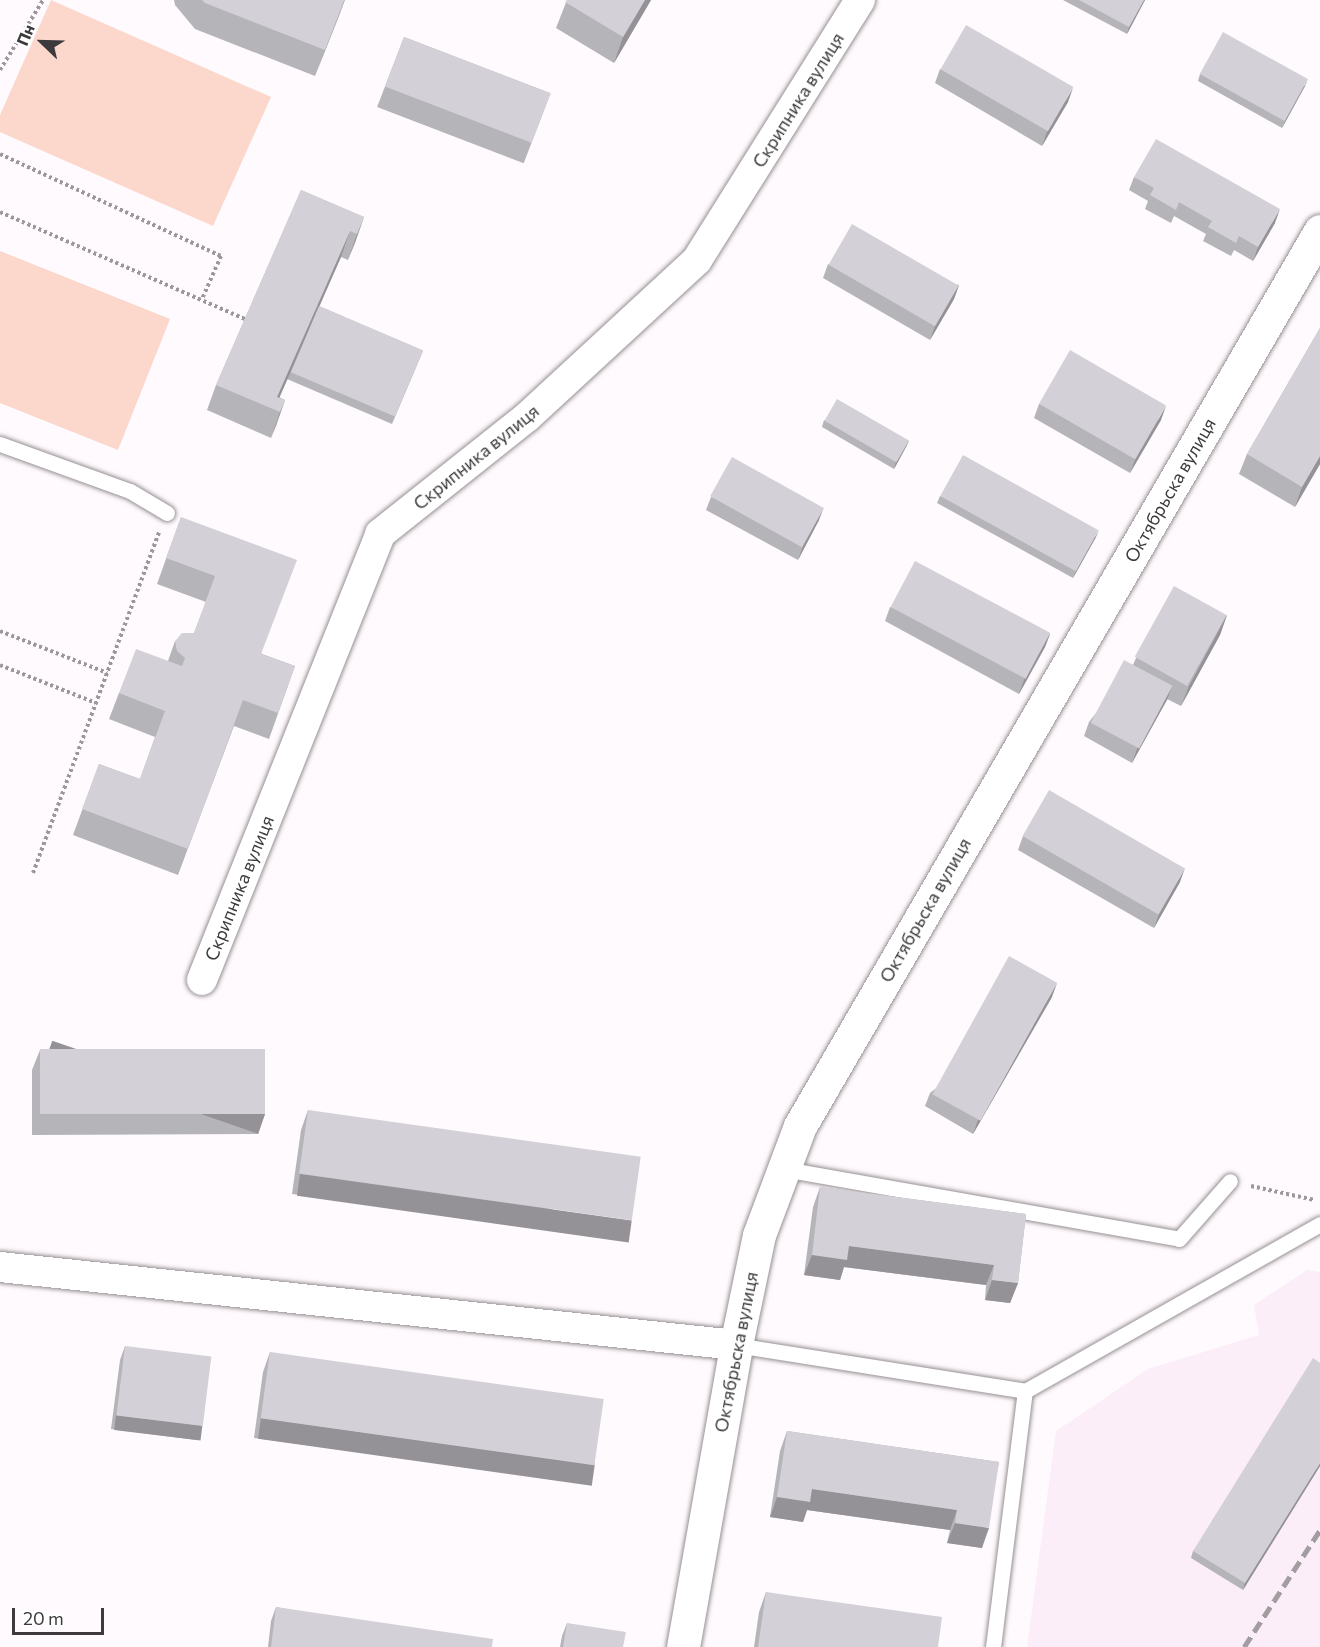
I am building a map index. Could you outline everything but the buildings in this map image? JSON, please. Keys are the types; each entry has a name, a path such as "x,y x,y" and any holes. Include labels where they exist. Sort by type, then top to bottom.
{"main road":[{"name":"Октябрьска вулиця","path":"683,1647 736,1345 759,1235 800,1126 1320,231"}],"street":[{"name":"Скрипника вулиця","path":"202,980 380,534 527,417 697,260 860,0"},
{"path":"0,1268 736,1345"}],"lane":[{"path":"0,444 130,491 167,513"},
{"path":"784,1169 1179,1239 1230,1181"},
{"path":"736,1345 1025,1391 1320,1224"},
{"path":"993,1647 1025,1391"}],"path":[{"path":"0,70 43,0"},
{"path":"0,154 221,256 202,299"},
{"path":"0,212 247,320"},
{"path":"33,873 167,513"},
{"path":"0,631 107,673"},
{"path":"0,665 96,703"},
{"path":"1230,1181 1320,1202"}],"shaded area":[{"path":"51,0 271,97 213,226 0,132 0,115"},
{"path":"0,251 170,319 118,450 0,403"},
{"path":"1307,1270 1320,1272 1320,1647 1027,1647 1056,1431 1148,1369 1259,1335 1254,1305"}],"railway":[{"path":"1244,1647 1320,1530"}]}
